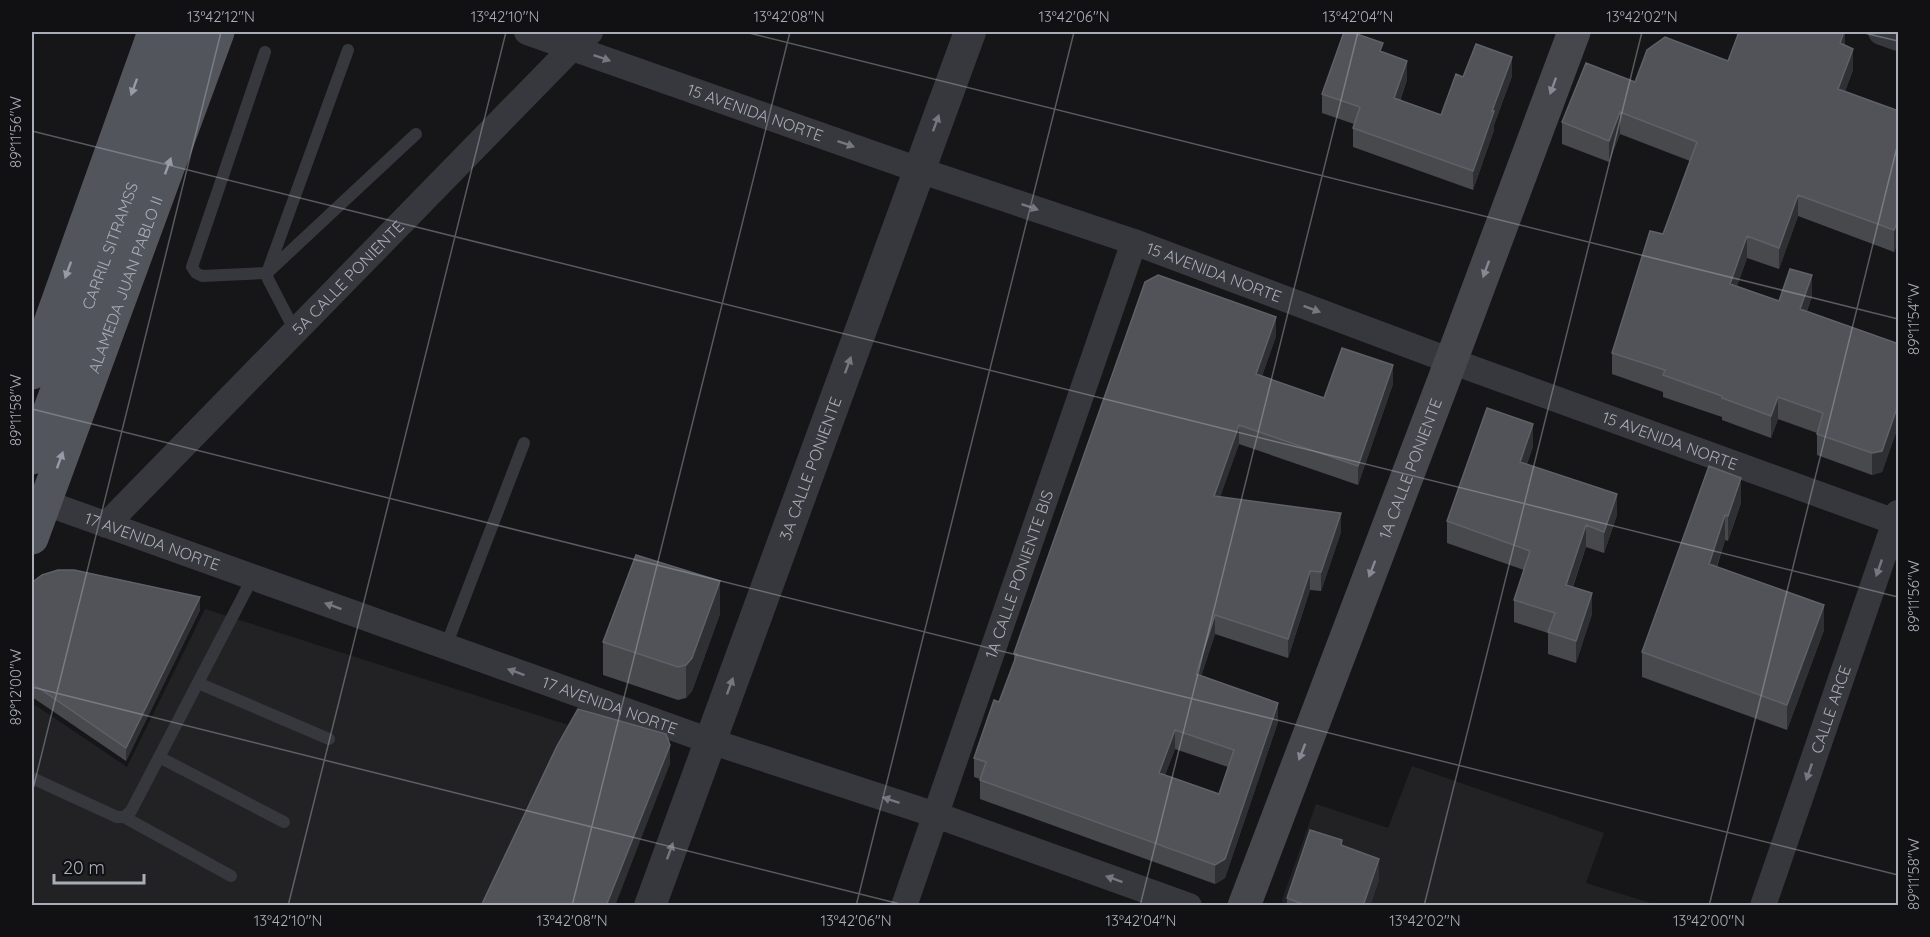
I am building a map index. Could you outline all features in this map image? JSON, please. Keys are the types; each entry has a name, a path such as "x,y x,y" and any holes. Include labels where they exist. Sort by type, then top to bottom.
{"main road":[{"path":"32,373 154,32"},
{"name":"CARRIL SITRAMSS","path":"32,458 188,32"},
{"name":"ALAMEDA JUAN PABLO II","path":"32,538 38,500 218,32"},
{"name":"1A CALLE PONIENTE","path":"1244,906 1574,32"}],"street":[{"name":"15 AVENIDA NORTE","path":"527,32 581,40 919,170 1134,242 1451,361 1897,519"},
{"name":"3A CALLE PONIENTE","path":"650,906 970,32"},
{"path":"1881,32 1899,38"},
{"name":"5A CALLE PONIENTE","path":"106,525 581,40"},
{"name":"1A CALLE PONIENTE BIS","path":"904,906 1134,242"},
{"name":"17 AVENIDA NORTE","path":"38,500 710,741 936,815 1189,906"},
{"name":"CALLE ARCE","path":"1763,906 1897,519"}],"lane":[{"path":"295,331 267,273 348,50"},
{"path":"265,52 192,267 196,273 202,276 267,273 416,134"},
{"path":"446,646 524,443"},
{"path":"124,817 131,811 253,577"},
{"path":"198,683 329,739"},
{"path":"159,757 284,822"},
{"path":"32,778 117,817 124,817 231,876"}],"shaded area":[{"path":"205,609 578,728 490,905 32,906 32,703 127,767"},
{"path":"1412,766 1604,833 1586,883 1657,905 1283,906 1282,900 1316,804 1388,828"}],"building":[{"path":"1344,32 1351,32 1383,43 1380,51 1407,61 1394,98 1441,115 1456,74 1463,77 1476,44 1512,57 1473,171 1353,128 1360,107 1322,94"},
{"path":"1739,32 1844,32 1840,43 1853,49 1838,89 1899,111 1899,218 1894,230 1798,195 1779,248 1747,236 1730,284 1779,301 1790,269 1812,275 1800,309 1899,344 1899,402 1882,451 1872,453 1817,434 1823,413 1778,397 1771,416 1663,375 1665,370 1612,353 1650,231 1663,234 1697,142 1620,112 1609,141 1562,122 1586,63 1635,82 1647,50 1665,37 1728,61"},
{"path":"1158,275 1276,317 1256,374 1324,398 1342,348 1393,365 1358,466 1239,425 1214,496 1341,513 1321,572 1310,571 1288,639 1215,615 1196,674 1278,703 1225,859 1215,865 980,780 986,762 974,758 994,700 999,702 1017,654 1014,653 1145,282","holes":["1175,730 1234,750 1219,794 1159,773"]},
{"path":"1487,408 1533,424 1520,462 1617,494 1604,532 1586,525 1566,585 1592,593 1576,641 1548,632 1555,613 1514,600 1530,551 1447,521"},
{"path":"1709,466 1741,478 1728,516 1725,515 1709,564 1824,605 1787,705 1642,652"},
{"path":"636,555 720,581 692,658 686,665 678,667 603,642"},
{"path":"58,570 74,570 200,597 126,748 32,683 32,587 34,581 42,575"},
{"path":"578,709 666,734 670,745 606,906 481,906 557,746"},
{"path":"1310,830 1342,840 1341,845 1379,859 1363,906 1308,906 1287,898"}]}
